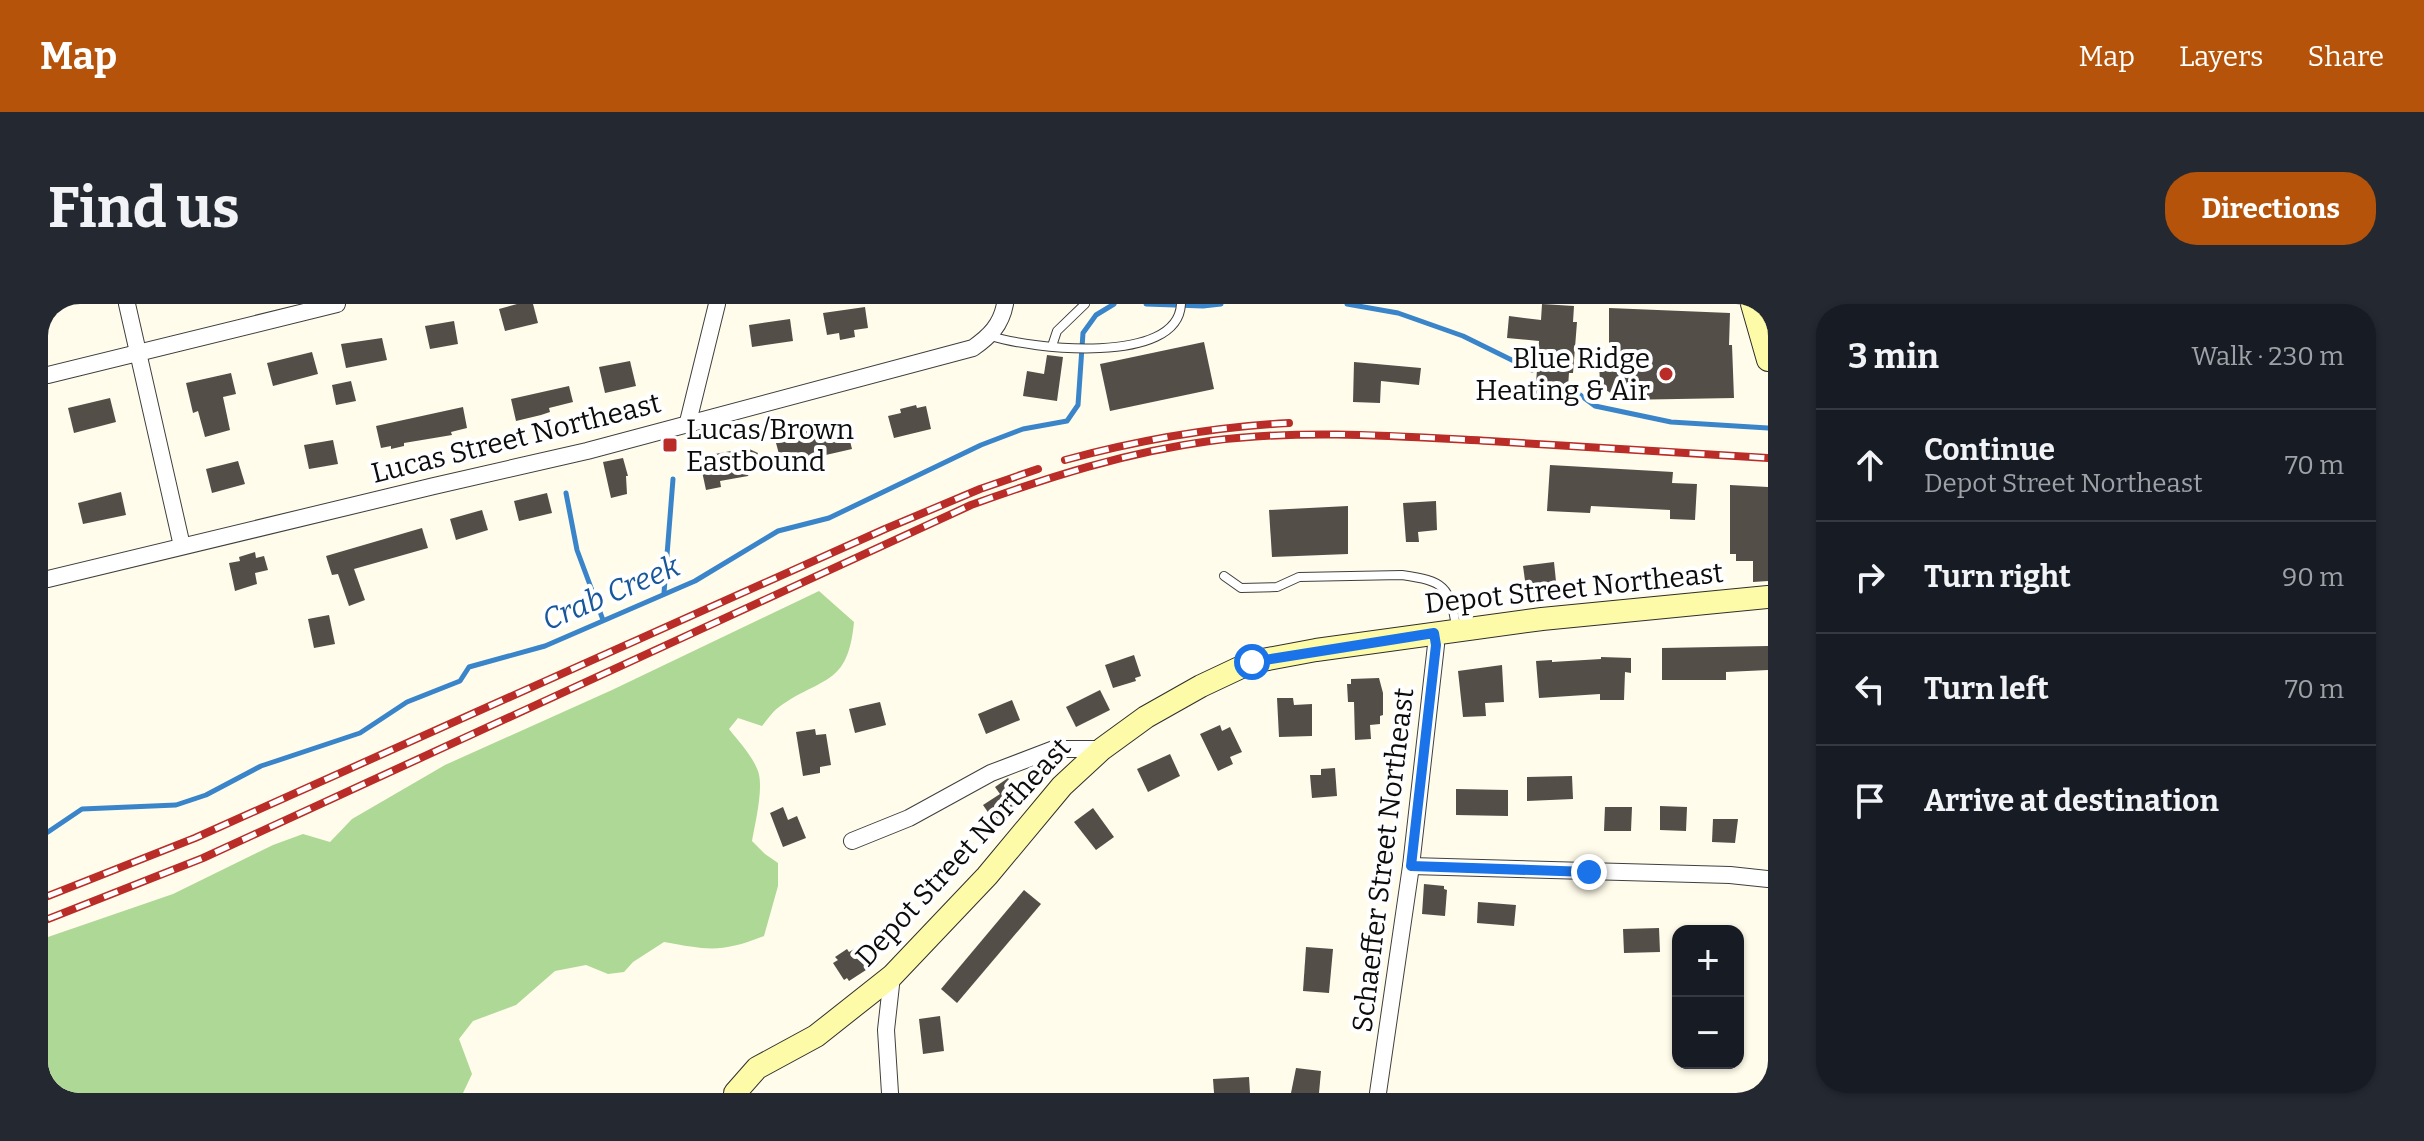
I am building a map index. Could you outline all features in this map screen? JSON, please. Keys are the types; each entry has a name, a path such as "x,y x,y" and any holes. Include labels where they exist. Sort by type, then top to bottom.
{"street":[{"path":"127,304 182,546"},
{"path":"48,375 337,304"},
{"path":"688,422 717,304"},
{"path":"991,336 1005,304"},
{"path":"1752,304 1766,346"},
{"name":"Lucas Street Northeast","path":"48,579 587,451 973,348 991,336"},
{"name":"Depot Street Northeast","path":"735,1093 757,1068 816,1036 892,976 987,876 1062,786 1102,749 1146,717 1201,686 1252,662 1542,619 1768,597"},
{"name":"Schaeffer Street Northeast","path":"1378,1093 1411,866 1436,645 1446,632"},
{"path":"852,841 909,818 991,773 1054,749 1102,749"},
{"path":"1411,866 1730,875 1768,879"},
{"path":"890,1093 886,1030 892,976"}],"lane":[{"path":"1052,346 1057,331 1085,304"},
{"path":"991,336 1030,345 1094,349 1147,341 1174,326 1180,316 1181,304"},
{"path":"1224,576 1241,588 1277,587 1299,577 1419,577 1445,587 1452,598 1446,632"}],"green space":[{"path":"819,591 854,622 851,643 839,669 779,707 762,726 738,718 729,729 752,760 760,778 752,841 778,863 778,886 764,936 714,948 664,942 633,962 624,972 608,974 586,965 555,971 516,1005 473,1021 459,1039 472,1074 463,1093 48,1093 48,937 173,894 273,845 303,834 330,842 352,819 445,765 612,690"}],"building":[{"path":"533,304 538,323 505,331 499,309"},
{"path":"1542,304 1574,306 1573,322 1577,322 1573,373 1569,373 1567,400 1535,398 1539,341 1507,338 1509,316 1541,320"},
{"path":"865,307 868,328 854,330 855,337 840,340 839,333 827,335 823,313"},
{"path":"1609,308 1730,313 1729,345 1732,345 1734,398 1621,400 1600,386 1599,359 1609,358"},
{"path":"790,319 793,341 752,347 749,325"},
{"path":"454,321 458,344 430,349 425,326"},
{"path":"382,338 387,360 346,368 341,344"},
{"path":"1204,342 1214,389 1110,411 1100,364"},
{"path":"312,352 318,374 273,386 267,363"},
{"path":"1047,355 1063,357 1057,401 1023,396 1027,371 1044,374"},
{"path":"630,361 636,386 605,393 599,367"},
{"path":"1354,362 1421,368 1419,385 1381,381 1380,403 1353,402"},
{"path":"231,373 236,394 223,397 230,430 205,437 198,411 193,413 186,383"},
{"path":"351,381 356,401 336,405 332,385"},
{"path":"569,386 573,402 516,421 511,399"},
{"path":"110,398 116,422 74,433 68,408"},
{"path":"916,405 917,408 926,406 931,429 894,438 888,416"},
{"path":"463,407 467,428 451,432 452,435 404,443 404,446 391,449 391,446 381,448 376,426"},
{"path":"847,429 852,449 782,465 776,443 788,440 787,436 807,431 808,436 819,435"},
{"path":"333,440 338,464 309,469 304,445"},
{"path":"747,448 758,453 748,476 720,481 721,487 706,490 700,462 716,459 715,454"},
{"path":"623,458 628,476 627,494 611,498 603,462"},
{"path":"238,461 245,484 212,493 206,469"},
{"path":"1550,465 1673,472 1672,483 1697,484 1695,520 1670,519 1670,510 1591,506 1590,513 1547,511"},
{"path":"1730,485 1768,487 1768,581 1753,582 1753,561 1736,561 1736,554 1730,554"},
{"path":"121,492 126,515 83,524 78,503"},
{"path":"547,493 552,513 519,521 514,501"},
{"path":"1436,501 1437,530 1418,532 1419,542 1406,542 1403,503"},
{"path":"1348,506 1348,554 1272,557 1269,510"},
{"path":"482,510 488,530 456,540 450,519"},
{"path":"422,528 428,548 354,569 365,600 349,606 338,574 332,575 326,556"},
{"path":"255,552 256,558 264,556 268,570 255,573 257,584 235,591 229,563 240,561 239,557"},
{"path":"1554,562 1557,591 1527,595 1523,566"},
{"path":"329,615 335,644 314,648 308,619"},
{"path":"1768,646 1768,670 1726,672 1726,680 1662,680 1662,648"},
{"path":"1134,655 1141,676 1135,678 1136,681 1113,688 1105,665"},
{"path":"1631,658 1631,673 1625,672 1624,700 1600,700 1600,694 1539,698 1536,661"},
{"path":"1502,665 1504,702 1485,703 1486,716 1463,717 1458,671"},
{"path":"1379,678 1383,693 1380,724 1370,725 1371,739 1355,740 1354,702 1348,702 1347,684 1351,684 1351,679"},
{"path":"1100,690 1110,710 1076,727 1066,707"},
{"path":"1277,698 1293,698 1294,705 1312,704 1312,736 1279,737"},
{"path":"1012,700 1020,720 986,734 978,714"},
{"path":"880,702 886,725 855,733 849,709"},
{"path":"1220,725 1222,731 1230,727 1242,752 1230,757 1233,764 1218,771 1200,734"},
{"path":"815,729 816,735 826,734 831,765 820,767 820,773 803,776 796,732"},
{"path":"1170,754 1180,776 1148,792 1137,769"},
{"path":"1335,768 1337,796 1312,798 1310,775 1321,775 1321,769"},
{"path":"1572,776 1573,799 1527,801 1527,777"},
{"path":"1008,778 1012,784 1017,781 1026,794 1021,797 1025,803 994,821 983,805 1000,794 995,787"},
{"path":"1456,789 1508,790 1508,816 1456,815"},
{"path":"1660,806 1687,807 1686,831 1660,830"},
{"path":"783,807 788,820 797,816 806,838 783,847 770,813"},
{"path":"1605,807 1632,807 1631,831 1604,831"},
{"path":"1093,808 1114,837 1096,850 1074,822"},
{"path":"1713,819 1738,819 1735,843 1712,842"},
{"path":"1424,884 1444,886 1447,890 1445,916 1422,914"},
{"path":"1024,890 1041,904 957,1003 941,989"},
{"path":"1478,902 1516,905 1514,926 1477,923"},
{"path":"1659,928 1660,952 1624,953 1623,929"},
{"path":"1306,947 1333,949 1329,993 1303,991"},
{"path":"856,948 867,965 864,967 866,970 849,981 847,978 844,980 833,963 838,960 835,957 847,949 849,952"},
{"path":"940,1016 944,1051 923,1054 919,1019"},
{"path":"1296,1068 1321,1071 1319,1093 1291,1093"},
{"path":"1249,1077 1250,1093 1214,1093 1213,1079"}],"waterway":[{"name":"Crab Creek","path":"48,832 82,809 176,805 206,795 261,766 360,733 407,702 460,681 469,667 545,646 695,581 778,531 829,518 981,445 1023,429 1067,421 1078,405 1083,333 1096,315 1114,304"},
{"name":"Crab Creek","path":"1146,304 1221,304"},
{"name":"Crab Creek","path":"1347,304 1398,313 1463,336 1532,370"},
{"name":"Crab Creek","path":"1572,389 1595,406 1671,422 1768,428"},
{"path":"664,593 673,479"},
{"path":"566,493 577,550 603,620"}],"railway":[{"path":"1065,460 1176,436 1289,423"},
{"path":"48,919 203,858 971,505 1089,467 1210,441 1315,434 1419,437 1768,458"},
{"path":"48,896 195,838 885,529 980,489 1038,469"}],"place":[{"name":"Blue Ridge Heating & Air","path":"1666,374"},
{"name":"Lucas/Brown Eastbound","path":"670,445"}],"route":[{"path":"1252,662 1434,633 1436,645 1411,866 1589,872"}]}
